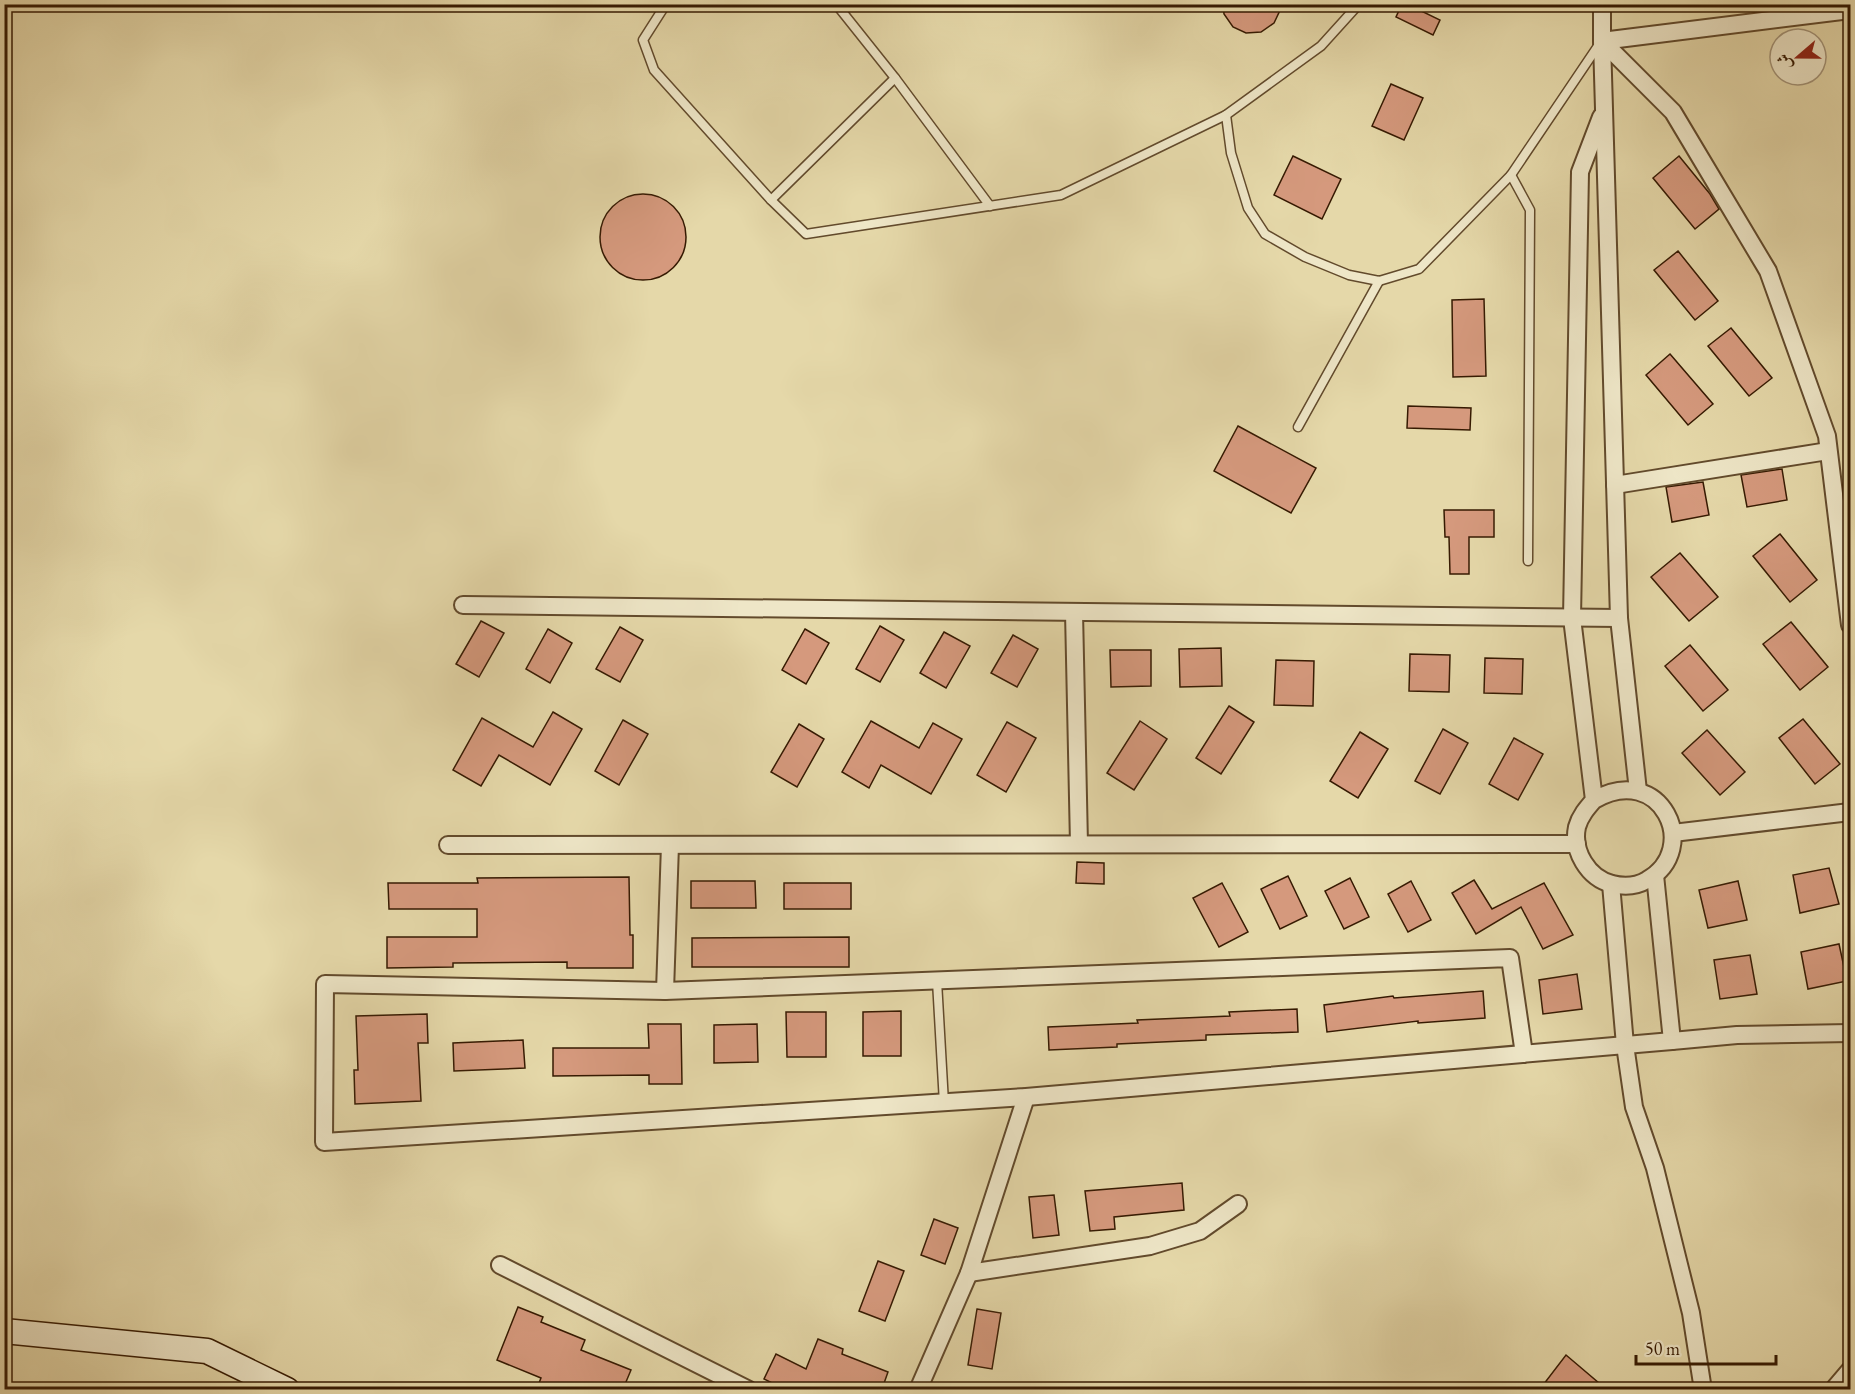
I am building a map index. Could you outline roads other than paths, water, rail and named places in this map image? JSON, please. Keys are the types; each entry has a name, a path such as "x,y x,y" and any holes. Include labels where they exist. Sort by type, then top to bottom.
{"street":[{"path":"1602,4 1619,618 1638,791"},
{"path":"1602,40 1851,10"},
{"path":"1602,40 1673,112 1768,271 1827,436 1851,625"},
{"path":"1594,800 1572,618 1580,172 1604,108"},
{"path":"1615,485 1828,451"},
{"path":"463,605 1619,618"},
{"path":"1074,612 1079,844"},
{"path":"1624,789 1638,791 1651,797 1662,806 1669,818 1673,833 1672,849 1666,864 1642,883 1626,886 1611,884 1598,878 1580,857 1576,844 1577,827 1583,812 1594,800 1608,792 1624,789"},
{"path":"1673,833 1851,812"},
{"path":"448,845 1576,844"},
{"path":"665,991 670,845"},
{"path":"1655,875 1672,1041"},
{"path":"1611,884 1625,1045 1634,1107 1655,1168 1691,1313 1703,1389"},
{"path":"1524,1054 1510,958 665,991 325,984 324,1142 1026,1097 1524,1054 1737,1035 1851,1033"},
{"path":"918,1389 969,1273 1026,1097"},
{"path":"969,1273 1150,1246 1200,1231 1238,1204"},
{"path":"500,1265 749,1389"},
{"path":"4,1331 207,1351 287,1389"},
{"path":"1833,1389 1851,1371"}],"lane":[{"path":"666,4 643,40 654,70 771,200 806,234 1061,195 1226,115 1321,46 1359,4"},
{"path":"836,4 895,78 990,206"},
{"path":"1226,115 1231,153 1248,207 1265,234 1316,261 1350,275 1379,281 1419,269 1511,175 1602,40"},
{"path":"771,200 895,78"},
{"path":"1511,175 1530,210 1528,561"},
{"path":"1298,427 1379,281"},
{"path":"937,981 944,1103"}]}
